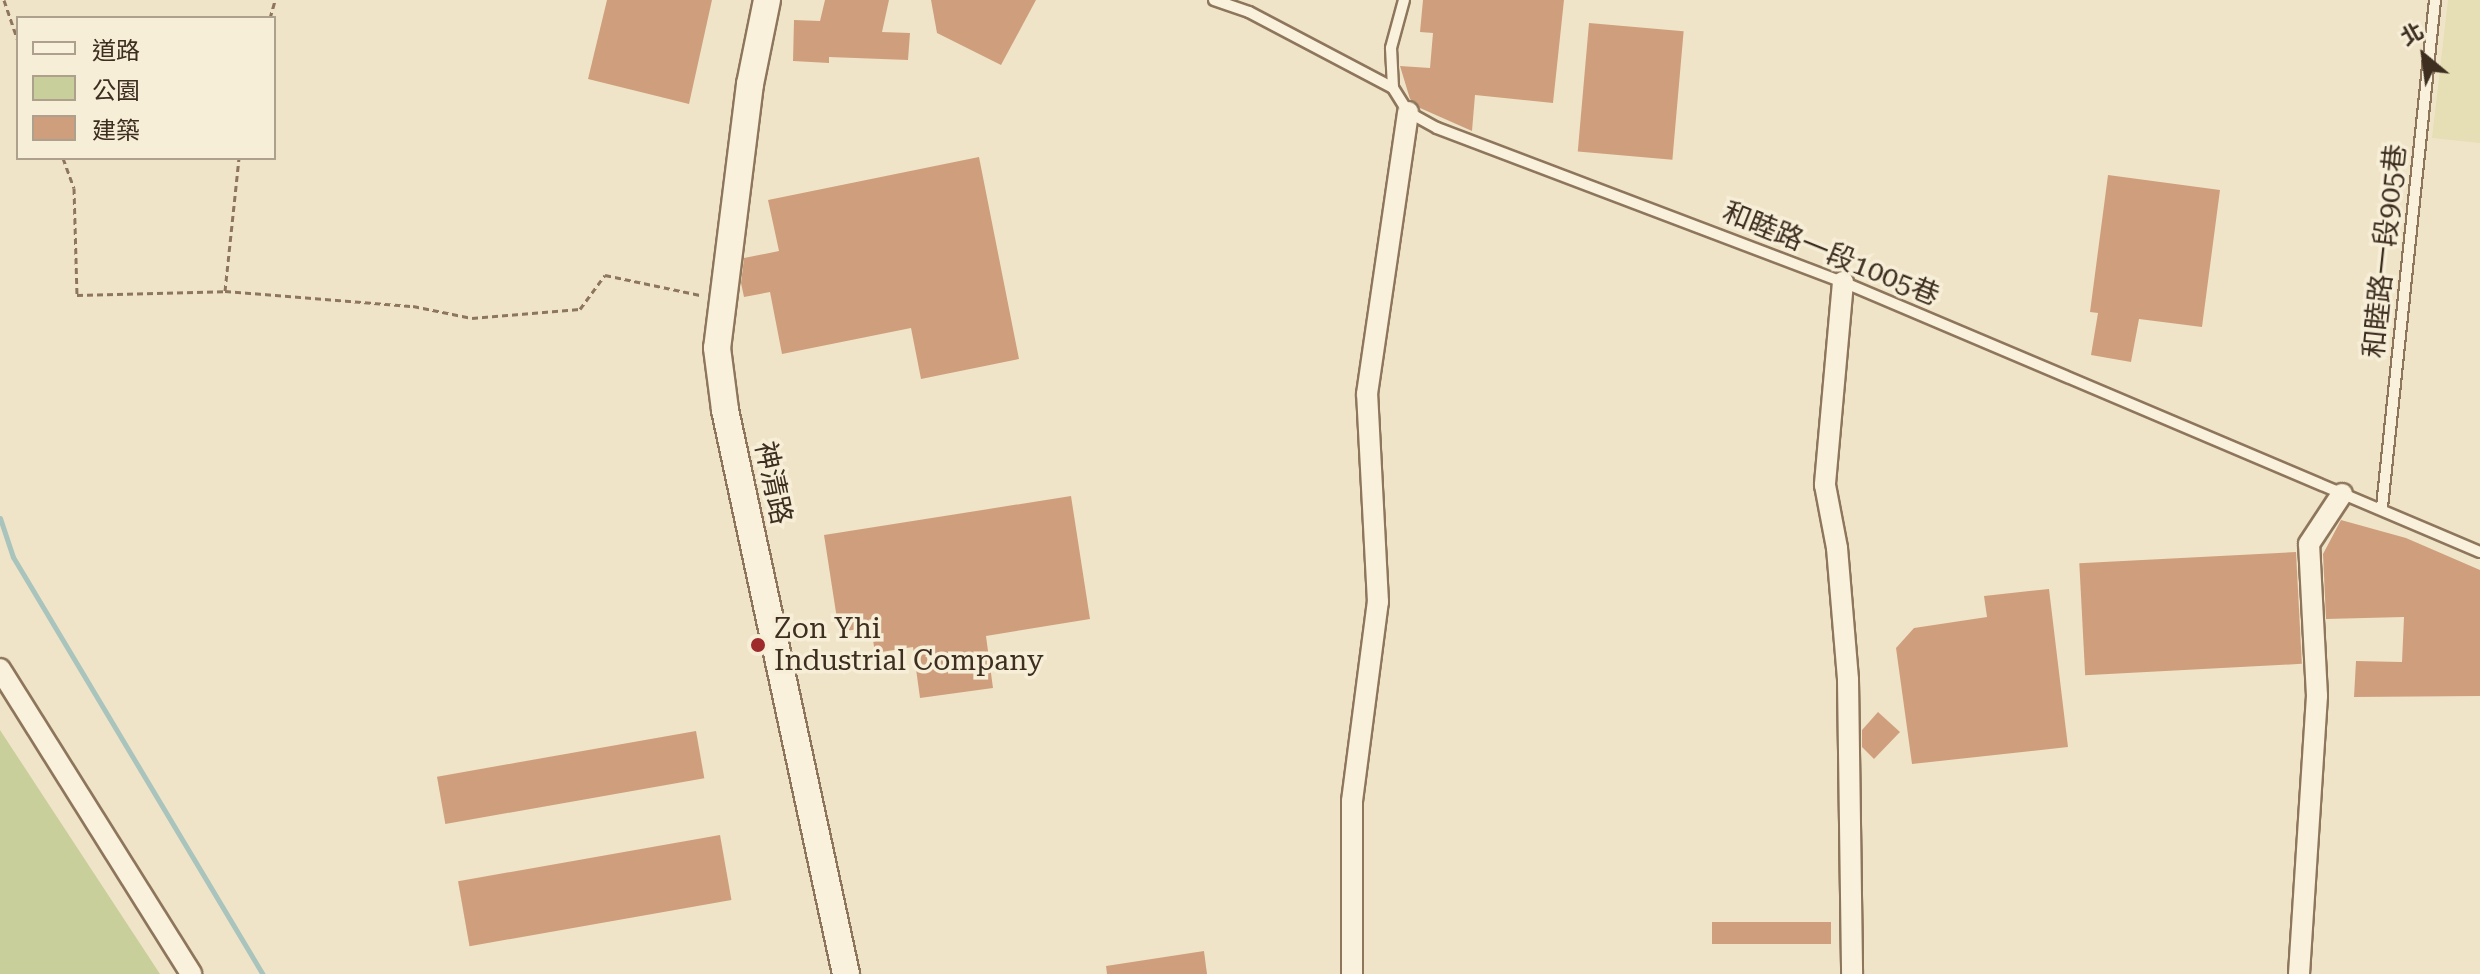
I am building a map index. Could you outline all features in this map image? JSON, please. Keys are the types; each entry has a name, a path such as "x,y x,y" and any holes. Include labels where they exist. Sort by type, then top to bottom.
{"street":[{"name":"神清路","path":"767,0 750,84 717,348 725,410 846,974"},
{"path":"1352,974 1352,801 1378,602 1367,394 1408,112"},
{"path":"1843,282 1825,485 1837,548 1848,680 1852,974"},
{"path":"2299,974 2317,696 2309,544 2342,494"},
{"path":"0,669 191,974"}],"lane":[{"path":"1214,0 1249,12 1393,88"},
{"path":"1404,0 1391,48 1393,88 1408,112"},
{"name":"和睦路一段905巷","path":"2382,507 2435,0"},
{"name":"和睦路一段1005巷","path":"1408,112 1437,128 1843,282 2342,494 2382,507 2480,552"}],"path":[{"path":"4,0 16,35"},
{"path":"64,160 74,188 77,295 225,291 413,306 472,318 580,309 605,275 721,299"},
{"path":"225,291 239,160"}],"shaded area":[{"path":"2448,0 2480,0 2480,143 2432,138"}],"green space":[{"path":"0,730 160,974 0,974"}],"building":[{"path":"607,0 712,0 689,104 588,79"},
{"path":"825,0 889,0 882,32 910,33 908,60 829,57 829,63 793,61 794,20 820,21"},
{"path":"931,0 1036,0 1001,65 937,33"},
{"path":"1423,0 1564,0 1553,103 1475,95 1472,131 1420,108 1410,99 1400,66 1430,68 1433,33 1420,32"},
{"path":"1589,23 1684,31 1672,160 1578,152"},
{"path":"979,157 1019,359 921,379 911,328 782,354 770,292 744,297 741,283 744,258 779,251 768,200"},
{"path":"2108,175 2220,190 2202,327 2139,319 2131,362 2091,355 2098,313 2090,312"},
{"path":"1071,496 1090,619 986,636 993,688 920,698 913,647 875,653 871,627 839,632 824,535"},
{"path":"2341,520 2406,538 2480,570 2480,696 2354,697 2356,661 2402,662 2404,617 2326,619 2323,554"},
{"path":"2296,552 2302,664 2085,675 2079,563"},
{"path":"2049,589 2068,747 1912,764 1896,648 1914,628 1987,617 1984,596"},
{"path":"1878,712 1900,732 1874,759 1862,747 1862,730"},
{"path":"696,731 704,778 445,824 437,777"},
{"path":"720,835 731,900 470,946 458,881"},
{"path":"1712,922 1831,922 1831,944 1712,944"},
{"path":"1204,951 1207,974 1107,974 1106,966"}],"waterway":[{"path":"0,518 13,557 263,974"}],"place":[{"name":"Zon Yhi Industrial Company","path":"758,645"}]}
